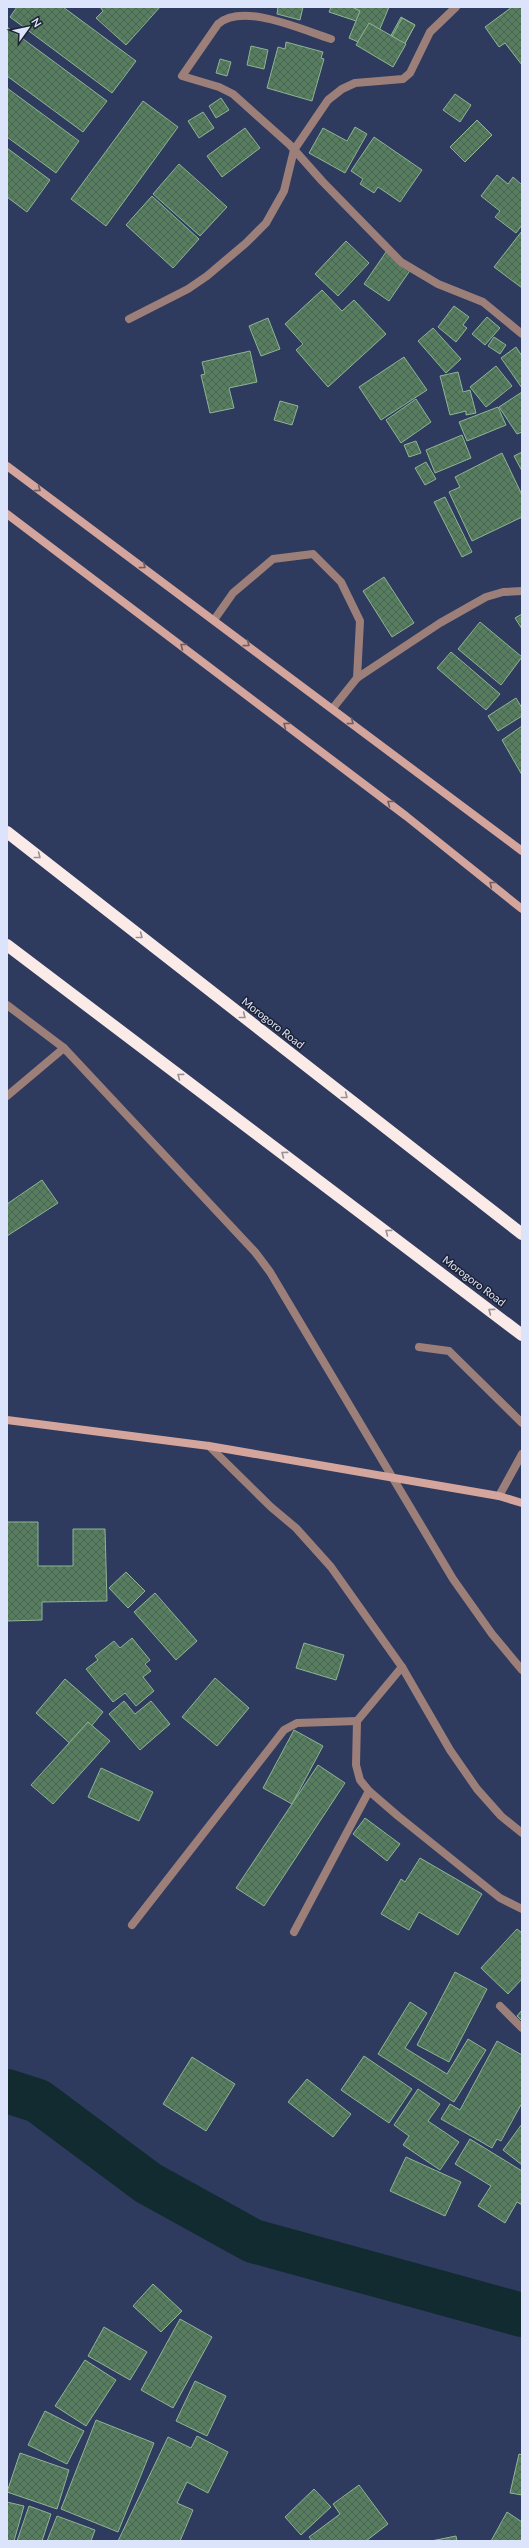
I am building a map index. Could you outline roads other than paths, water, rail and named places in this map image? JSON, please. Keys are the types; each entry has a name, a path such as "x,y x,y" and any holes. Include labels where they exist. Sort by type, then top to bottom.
{"highway":[{"name":"Morogoro Road","path":"7,832 522,1234"},
{"name":"Morogoro Road","path":"7,945 522,1335"}],"street":[{"path":"129,319 207,276 266,223 284,191 294,150 328,100 342,88 355,83 403,79 410,73 430,32 456,7"},
{"path":"331,39 257,16 238,14 225,17 218,24 182,76 220,87 233,94 294,150 348,209 401,262 438,284 483,302 522,334"},
{"path":"7,466 333,708 522,851"},
{"path":"7,514 406,816 522,909"},
{"path":"214,620 232,593 273,558 313,554 341,582 360,621 357,678"},
{"path":"333,708 357,678 470,605 503,592 522,592"},
{"path":"7,1005 64,1048 255,1252 270,1272 355,1417 453,1579 492,1634 522,1670"},
{"path":"7,1096 64,1048"},
{"path":"419,1347 449,1351 522,1423"},
{"path":"7,1420 209,1446 499,1496 522,1503"},
{"path":"209,1446 309,1542 331,1567 402,1667 425,1703 450,1750 477,1789 501,1816 522,1833"},
{"path":"499,1496 522,1454"},
{"path":"402,1667 357,1721 356,1765 360,1780 369,1792 500,1898 522,1909"},
{"path":"132,1925 284,1730 297,1723 357,1721"},
{"path":"294,1932 369,1792"},
{"path":"500,2006 522,2028"}],"waterway":[{"path":"7,2091 38,2101 148,2183 253,2241 522,2315"}]}
